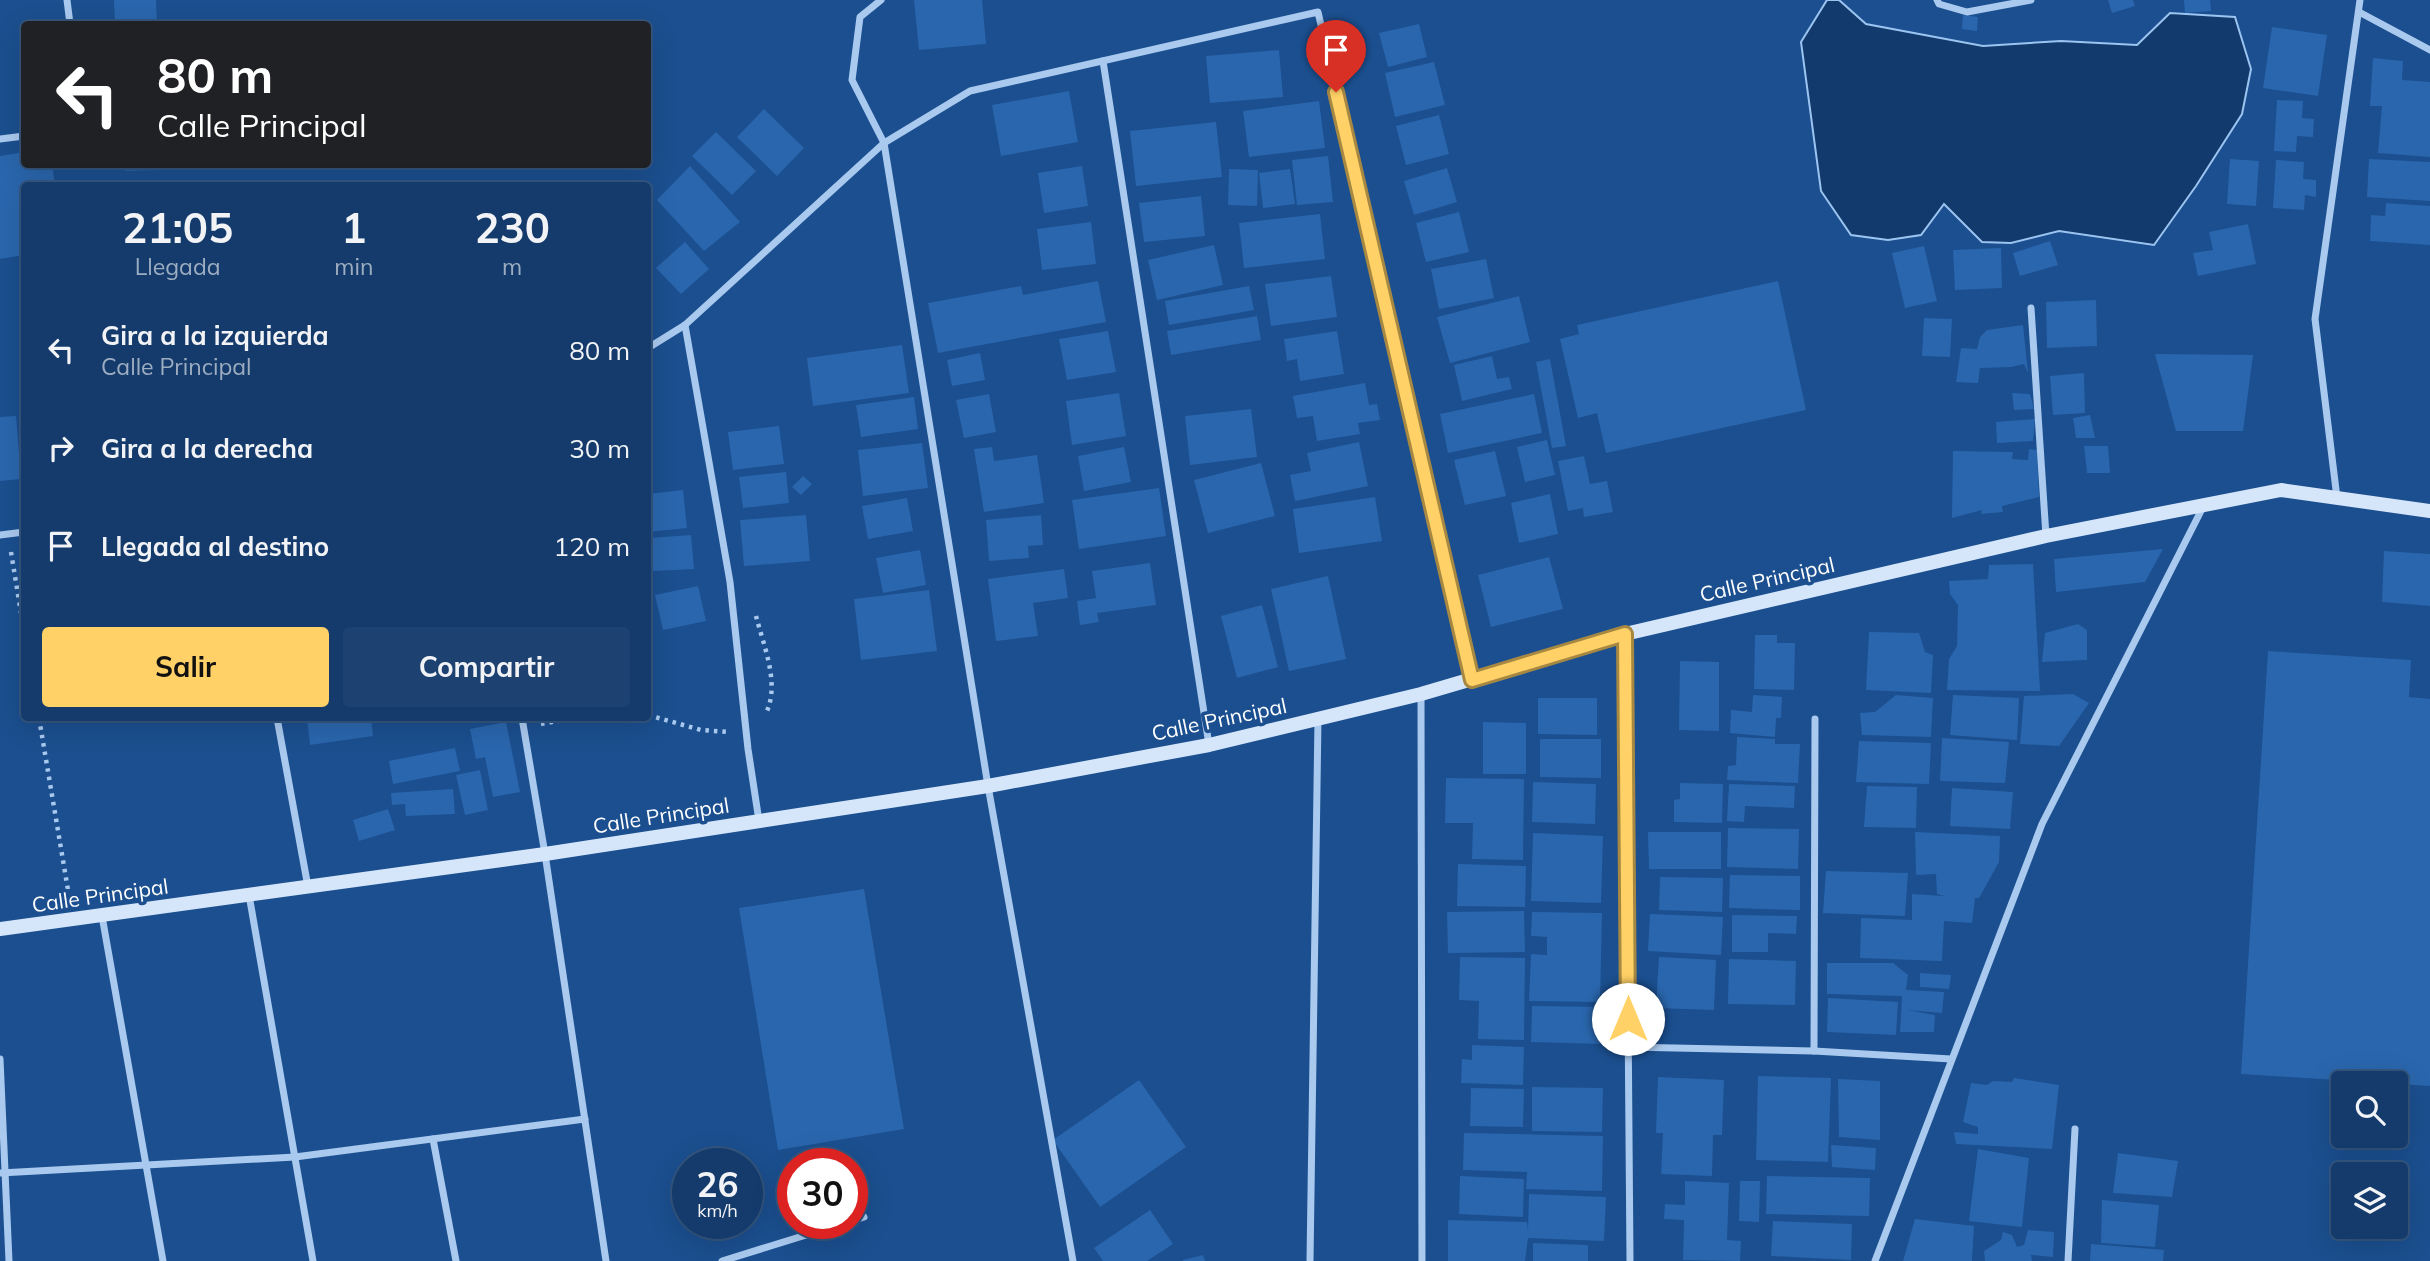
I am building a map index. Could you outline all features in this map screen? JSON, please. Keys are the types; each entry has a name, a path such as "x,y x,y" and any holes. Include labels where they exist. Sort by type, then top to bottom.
{"street":[{"path":"67,0 70,21"},
{"path":"881,0 860,17 852,80 884,143 988,786 1073,1261"},
{"path":"1937,0 1940,4 1967,12 2031,0"},
{"path":"2337,498 2315,319 2360,0"},
{"path":"651,346 685,325 884,143 970,91 1318,12 1472,680"},
{"path":"2359,12 2430,50"},
{"path":"1103,61 1209,746"},
{"path":"0,139 21,136"},
{"path":"2031,308 2046,536"},
{"path":"685,325 730,582 759,821"},
{"name":"Calle Principal","path":"0,929 545,854 988,786 1209,746 1421,694 1625,634 2046,536 2281,490 2430,511"},
{"path":"1875,1261 2042,824 2204,507"},
{"path":"1625,634 1630,1261"},
{"path":"1421,694 1422,1261"},
{"path":"1310,1261 1318,719"},
{"path":"1814,1051 1815,719"},
{"path":"278,721 308,887"},
{"path":"523,721 606,1261"},
{"path":"249,895 313,1261"},
{"path":"102,916 163,1261"},
{"path":"1628,1046 1814,1051 1951,1059"},
{"path":"0,1059 2,1173 9,1261"},
{"path":"2,1173 295,1157 584,1119"},
{"path":"2067,1261 2075,1129"},
{"path":"433,1139 456,1261"},
{"path":"722,1261 793,1239"}],"path":[{"path":"4,534 21,616"},
{"path":"651,716 701,730 747,733"},
{"path":"40,721 73,920"},
{"path":"524,728 560,721"}],"water":[{"path":"1827,0 1839,0 1866,24 1983,46 2061,41 2137,45 2170,13 2235,17 2251,69 2242,114 2154,245 2059,231 2011,243 1982,242 1944,204 1921,235 1888,240 1851,235 1821,191 1801,42"}],"building":[{"path":"114,0 156,0 157,21 115,21"},
{"path":"914,0 982,0 986,44 919,50"},
{"path":"2108,0 2133,0 2135,6 2112,13"},
{"path":"2184,0 2210,0 2211,11 2185,13"},
{"path":"1963,15 1978,17 1977,31 1962,29"},
{"path":"1419,24 1427,57 1388,67 1379,33"},
{"path":"2272,27 2327,35 2318,96 2263,88"},
{"path":"1279,50 1283,97 1210,103 1206,56"},
{"path":"2373,58 2403,61 2402,80 2430,82 2430,157 2378,153 2382,106 2370,106"},
{"path":"1434,62 1445,105 1395,117 1385,73"},
{"path":"1069,91 1078,142 1001,156 992,105"},
{"path":"2277,100 2303,101 2302,118 2314,119 2313,137 2297,136 2296,152 2274,151"},
{"path":"1319,101 1325,148 1249,157 1243,111"},
{"path":"764,109 804,148 777,176 737,137"},
{"path":"1439,115 1449,154 1406,165 1396,126"},
{"path":"1216,122 1222,177 1136,186 1130,131"},
{"path":"716,132 756,171 732,195 692,156"},
{"path":"21,152 21,168 53,168 54,182 21,182 21,256 0,259 0,156"},
{"path":"1328,156 1333,202 1297,205 1292,160"},
{"path":"2230,159 2259,161 2256,206 2227,204"},
{"path":"2369,159 2430,162 2430,201 2367,197"},
{"path":"2276,160 2304,162 2303,179 2316,180 2316,197 2305,195 2304,210 2273,208"},
{"path":"690,166 740,222 704,251 657,200"},
{"path":"1082,166 1088,206 1044,213 1038,173"},
{"path":"125,168 159,168 159,170 125,171"},
{"path":"1447,168 1457,202 1414,215 1404,181"},
{"path":"1229,169 1258,170 1257,206 1228,205"},
{"path":"1290,169 1295,204 1263,208 1259,173"},
{"path":"1201,196 1205,236 1144,242 1139,203"},
{"path":"2386,203 2430,206 2430,245 2370,241 2371,215 2385,216"},
{"path":"1459,212 1469,252 1426,262 1416,223"},
{"path":"1320,214 1325,259 1244,268 1239,223"},
{"path":"1091,222 1096,264 1042,270 1037,229"},
{"path":"2248,224 2256,264 2198,276 2193,253 2213,250 2209,232"},
{"path":"2050,241 2058,265 2020,276 2013,253"},
{"path":"685,242 709,269 681,294 656,268"},
{"path":"1214,245 1223,285 1157,300 1148,260"},
{"path":"1924,246 1937,301 1905,308 1892,253"},
{"path":"2001,248 2002,288 1955,290 1953,250"},
{"path":"1486,259 1494,298 1439,309 1431,269"},
{"path":"1331,276 1337,317 1271,326 1265,284"},
{"path":"1098,281 1106,322 938,353 928,303 1021,286 1023,295"},
{"path":"1778,281 1806,410 1606,453 1597,413 1578,418 1560,339 1579,334 1577,325"},
{"path":"1249,286 1254,310 1169,325 1165,301"},
{"path":"1519,296 1530,342 1450,363 1437,317"},
{"path":"2096,300 2097,346 2047,348 2046,302"},
{"path":"1257,316 1261,340 1171,355 1167,331"},
{"path":"1924,318 1952,319 1950,357 1922,356"},
{"path":"2023,325 2028,373 2024,364 1980,368 1978,383 1956,382 1961,348 1977,349 1980,337 1987,330"},
{"path":"1108,331 1116,372 1067,380 1059,339"},
{"path":"1337,331 1344,374 1300,381 1297,359 1287,361 1284,339"},
{"path":"902,345 909,393 813,406 807,358"},
{"path":"980,353 985,380 952,386 947,360"},
{"path":"2155,354 2253,355 2243,431 2176,431"},
{"path":"1492,356 1497,379 1509,377 1512,389 1462,401 1454,365"},
{"path":"1550,359 1566,446 1552,448 1536,362"},
{"path":"2084,373 2085,413 2053,415 2050,376"},
{"path":"1365,383 1369,405 1377,404 1380,420 1358,423 1360,434 1317,441 1313,416 1297,418 1293,396"},
{"path":"1119,393 1126,436 1072,445 1066,401"},
{"path":"2012,393 2030,394 2034,409 2014,410"},
{"path":"989,394 996,432 964,438 956,400"},
{"path":"1534,394 1542,433 1448,453 1440,414"},
{"path":"914,397 918,429 861,437 856,405"},
{"path":"1251,409 1257,457 1190,465 1185,416"},
{"path":"2090,415 2095,438 2076,438 2073,418"},
{"path":"16,416 21,479 0,481 0,417"},
{"path":"2035,419 2033,441 1997,443 1996,422"},
{"path":"779,426 784,464 733,470 728,432"},
{"path":"1547,440 1555,475 1525,482 1517,447"},
{"path":"1359,442 1368,486 1295,501 1290,475 1311,471 1307,453"},
{"path":"922,443 928,488 863,496 858,450"},
{"path":"2084,446 2108,446 2110,473 2087,473"},
{"path":"992,447 994,461 1037,455 1044,503 984,512 974,449"},
{"path":"1124,447 1131,482 1084,491 1078,456"},
{"path":"2029,449 2037,450 2039,497 2002,506 2003,512 1981,514 1982,510 1952,518 1953,451 2013,452 2012,459 2028,460"},
{"path":"1495,451 1506,496 1465,505 1454,460"},
{"path":"1584,456 1590,484 1607,481 1613,512 1584,517 1583,508 1568,511 1558,461"},
{"path":"1261,463 1275,516 1208,533 1194,480"},
{"path":"786,472 789,503 743,508 739,477"},
{"path":"803,476 812,484 801,495 792,487"},
{"path":"1159,488 1166,536 1079,549 1072,500"},
{"path":"683,490 687,528 651,532 651,494"},
{"path":"1550,494 1558,534 1519,543 1511,503"},
{"path":"1375,497 1382,541 1299,553 1293,509"},
{"path":"907,498 913,531 868,539 862,506"},
{"path":"806,515 810,561 744,566 740,520"},
{"path":"1041,515 1043,545 1028,546 1029,558 989,561 986,520"},
{"path":"691,535 694,569 653,571 651,538"},
{"path":"2163,549 2145,582 2056,592 2054,559"},
{"path":"920,550 926,585 883,593 876,558"},
{"path":"2384,551 2430,554 2430,606 2382,602"},
{"path":"1549,557 1563,609 1491,627 1478,575"},
{"path":"1150,563 1156,605 1097,613 1099,622 1080,625 1077,601 1096,598 1092,571"},
{"path":"2033,564 2040,691 1947,690 1949,659 1957,646 1958,605 1950,594 1949,581 1988,579 1989,565"},
{"path":"1064,569 1068,598 1033,603 1038,636 996,641 988,579"},
{"path":"1328,576 1346,659 1289,671 1271,589"},
{"path":"698,586 706,621 663,630 655,595"},
{"path":"929,590 937,651 861,660 854,599"},
{"path":"1262,605 1278,667 1237,678 1221,616"},
{"path":"2078,624 2087,630 2087,660 2042,662 2045,633"},
{"path":"1869,632 1919,633 1925,652 1933,655 1931,693 1866,690"},
{"path":"1755,635 1777,635 1777,643 1795,643 1794,690 1754,689"},
{"path":"2268,651 2411,660 2409,697 2430,699 2430,1086 2408,1085 2408,1071 2331,1071 2331,1080 2241,1074"},
{"path":"1680,661 1719,662 1719,731 1679,730"},
{"path":"2073,694 2089,703 2059,746 2020,744 2024,696"},
{"path":"1753,695 1782,697 1781,718 1776,718 1775,737 1730,733 1731,710 1752,712"},
{"path":"1896,695 1933,698 1931,737 1862,735 1860,713 1875,712"},
{"path":"1953,695 2019,698 2017,740 1950,735"},
{"path":"1538,698 1597,698 1597,735 1538,734"},
{"path":"307,721 371,721 373,736 310,745"},
{"path":"506,722 520,792 493,797 485,757 476,759 470,729"},
{"path":"1483,722 1526,723 1526,774 1483,774"},
{"path":"1737,737 1775,739 1775,744 1800,744 1798,783 1727,780 1728,766 1736,765"},
{"path":"1942,738 2009,742 2005,783 1940,781"},
{"path":"1540,739 1601,739 1601,778 1540,777"},
{"path":"1859,741 1931,743 1929,784 1856,782"},
{"path":"455,748 460,771 393,784 389,761"},
{"path":"480,770 488,810 465,815 456,775"},
{"path":"1446,778 1524,779 1523,860 1472,859 1473,823 1445,823"},
{"path":"1533,782 1596,784 1595,824 1532,822"},
{"path":"1680,783 1723,784 1722,823 1674,822 1674,800 1680,799"},
{"path":"1729,784 1795,786 1794,808 1745,806 1744,822 1727,821"},
{"path":"1867,786 1917,787 1916,828 1864,827"},
{"path":"1952,788 2013,792 2010,829 1950,826"},
{"path":"453,789 455,814 406,816 405,804 392,805 391,793"},
{"path":"388,809 395,830 359,841 353,820"},
{"path":"1728,828 1799,829 1798,869 1727,867"},
{"path":"1648,832 1721,832 1721,869 1649,869"},
{"path":"1915,832 2000,836 1999,862 1979,898 1975,898 1972,923 1944,921 1942,961 1860,958 1861,918 1912,920 1912,894 1945,896 1937,894 1936,874 1916,875"},
{"path":"1533,833 1603,836 1601,903 1531,901"},
{"path":"1458,864 1526,866 1525,907 1457,906"},
{"path":"1826,871 1908,873 1905,916 1823,913"},
{"path":"1730,875 1800,876 1800,910 1729,908"},
{"path":"1660,877 1723,878 1722,912 1659,910"},
{"path":"864,889 904,1129 778,1148 739,908"},
{"path":"1524,911 1525,952 1448,953 1447,912"},
{"path":"1532,912 1602,913 1600,1002 1529,1001 1531,954 1547,955 1547,937 1531,936"},
{"path":"1650,914 1723,917 1721,955 1648,951"},
{"path":"1732,915 1797,916 1796,934 1768,933 1768,952 1732,952"},
{"path":"1460,957 1525,958 1524,1040 1478,1039 1479,1001 1459,1000"},
{"path":"1659,957 1716,960 1714,1010 1656,1008"},
{"path":"1729,959 1796,961 1795,1005 1728,1004"},
{"path":"1827,963 1893,963 1908,975 1906,990 1944,992 1942,1013 1907,1010 1935,1015 1934,1032 1900,1032 1902,996 1827,994"},
{"path":"1920,973 1951,975 1949,989 1920,987"},
{"path":"1828,998 1898,1002 1896,1035 1827,1032"},
{"path":"1532,1006 1605,1007 1603,1044 1531,1042"},
{"path":"1472,1045 1524,1047 1523,1085 1461,1083 1462,1059 1472,1060"},
{"path":"1758,1076 1831,1078 1828,1162 1756,1160"},
{"path":"1658,1077 1724,1080 1722,1135 1713,1135 1712,1176 1661,1174 1663,1133 1656,1133"},
{"path":"2014,1078 2059,1085 2052,1149 1956,1144 1954,1132 1978,1134 1978,1127 1963,1122 1971,1083 1987,1085 1993,1081 2012,1082"},
{"path":"1838,1079 1880,1081 1880,1140 1839,1137"},
{"path":"1139,1080 1186,1147 1100,1207 1053,1140"},
{"path":"1532,1087 1603,1088 1602,1132 1532,1131"},
{"path":"1471,1088 1524,1089 1523,1127 1470,1126"},
{"path":"1464,1133 1603,1136 1602,1191 1526,1189 1527,1172 1463,1170"},
{"path":"1831,1145 1876,1148 1875,1170 1832,1167"},
{"path":"1978,1149 2029,1158 2022,1227 1969,1221"},
{"path":"2118,1153 2178,1161 2172,1197 2113,1193"},
{"path":"1460,1176 1524,1179 1523,1217 1459,1214"},
{"path":"1767,1176 1870,1178 1869,1216 1766,1214"},
{"path":"1685,1181 1729,1183 1727,1240 1741,1241 1740,1261 1683,1260 1684,1220 1664,1219 1665,1204 1685,1205"},
{"path":"1740,1181 1760,1181 1759,1222 1739,1221"},
{"path":"1529,1194 1606,1197 1604,1241 1528,1238 1525,1261 1448,1261 1448,1220 1527,1222 1528,1231"},
{"path":"2102,1200 2159,1205 2155,1247 2101,1243"},
{"path":"1150,1210 1173,1244 1147,1261 1103,1261 1094,1248"},
{"path":"1915,1219 1974,1226 1972,1261 1903,1261"},
{"path":"1773,1221 1852,1224 1851,1260 1771,1256"},
{"path":"2028,1230 2054,1232 2053,1257 2031,1255 2032,1261 1985,1261 1984,1251 2001,1240 2003,1232 2012,1235 2017,1247 2024,1245"},
{"path":"1533,1243 1588,1245 1588,1261 1533,1261"},
{"path":"2091,1244 2164,1250 2163,1261 2090,1261"},
{"path":"1203,1255 1205,1261 1183,1261 1183,1260"}],"route":[{"path":"1336,92 1472,680 1625,634 1628,1019"}]}
